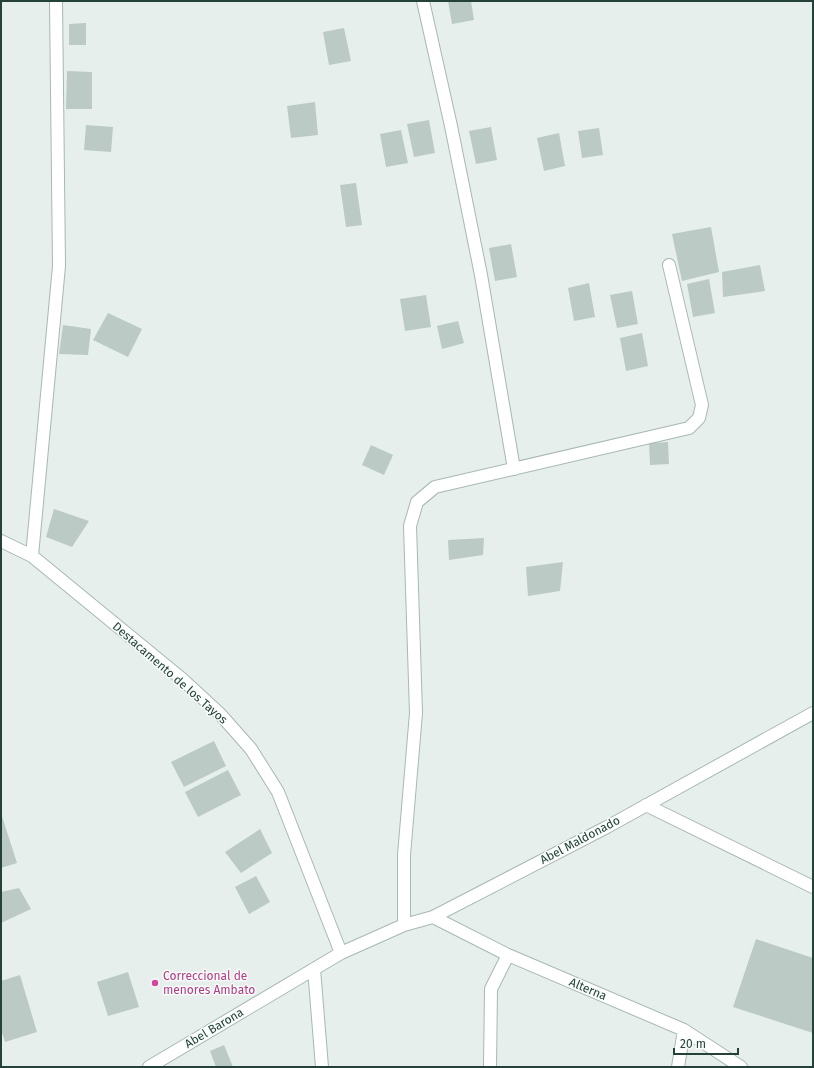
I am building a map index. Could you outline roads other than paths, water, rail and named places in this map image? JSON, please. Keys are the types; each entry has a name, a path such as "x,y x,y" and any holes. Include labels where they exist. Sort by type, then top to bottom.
{"street":[{"path":"32,556 59,266 56,1"},
{"path":"423,1 451,126 481,275 514,469"},
{"path":"404,925 404,855 416,714 410,526 417,502 435,488 689,428 699,418 702,405 669,265"},
{"name":"Destacamento de los Tayos","path":"1,541 32,556 187,684 220,714 251,749 278,792 341,953"},
{"name":"Abel Maldonado","path":"341,953 404,925 433,917 600,830 813,713"},
{"path":"646,804 813,887"},
{"name":"Alterna","path":"433,917 508,955 684,1030 741,1067"},
{"name":"Abel Barona","path":"149,1067 341,953"},
{"path":"490,1067 491,989 508,955"},
{"path":"314,969 322,1067"},
{"path":"678,1067 684,1030"}],"place":[{"name":"Correccional de menores Ambato","path":"155,983"}]}
